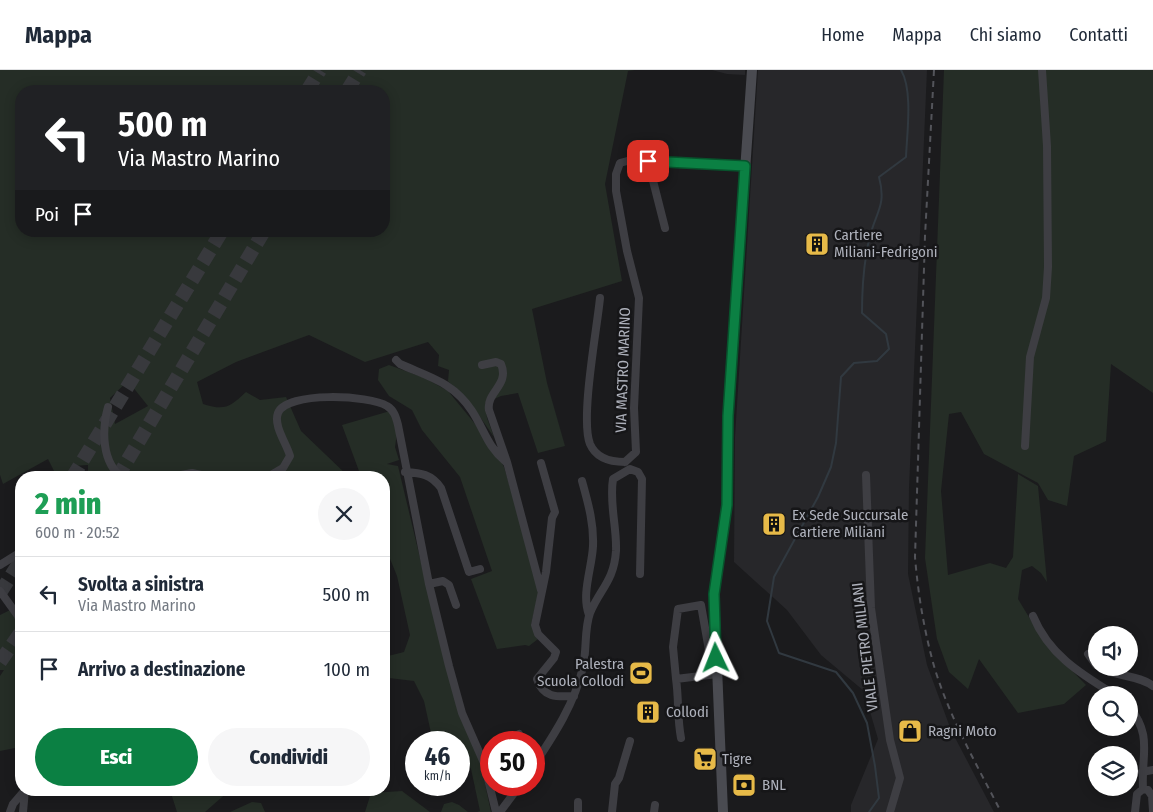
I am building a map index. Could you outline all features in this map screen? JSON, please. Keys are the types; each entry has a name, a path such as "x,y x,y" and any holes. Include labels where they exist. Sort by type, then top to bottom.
{"main road":[{"path":"723,812 715,675 714,594 727,505 728,416 752,70"}],"street":[{"path":"1026,446 1030,357 1046,298 1048,267 1047,146 1042,70"},
{"name":"VIA MASTRO MARINO","path":"625,462 636,452 634,408 639,298 625,242 616,191 616,174 620,163 631,160 745,166"},
{"path":"648,161 665,228"},
{"path":"600,298 586,422 590,444 601,457 615,462 625,462 630,469 638,472 642,479 640,574"},
{"path":"396,360 400,364 441,380 446,384 472,410 490,446 507,462"},
{"path":"482,365 496,362 501,364 503,369 504,377 488,404 507,462 541,590"},
{"path":"278,471 283,468 290,456 278,421 278,413 284,405 296,399 370,400 388,406 396,417 405,472 429,584 462,713 480,754"},
{"path":"108,407 104,436 108,459 114,471"},
{"path":"541,463 555,512 552,518 535,625 538,634 556,652 554,658 537,679 540,687 547,694 558,697 574,696"},
{"path":"545,748 574,696 583,667 589,615 612,574 616,550 611,490 613,478 630,469"},
{"path":"405,472 426,474 436,480 441,488 469,572 480,569"},
{"name":"VIALE PIETRO MILIANI","path":"866,475 871,608 890,740 900,778 890,812"},
{"path":"582,481 593,524 593,548 586,606 589,615"},
{"path":"0,565 15,556"},
{"path":"429,584 443,581 449,585 456,605"},
{"path":"0,591 15,612"},
{"path":"676,679 715,675 701,605 678,609 674,646 676,679 679,696 677,715 681,738"},
{"path":"1033,616 1038,628 1053,651 1070,666 1101,686"},
{"path":"1126,676 1146,681 1153,686"},
{"path":"1138,716 1141,720 1145,738 1142,772 1143,789"},
{"path":"612,812 615,784 619,778 630,741"},
{"path":"1142,772 1153,770"},
{"path":"1143,789 1148,790 1152,796 1153,811"},
{"path":"1135,812 1137,794 1143,789"},
{"path":"10,812 19,796"},
{"path":"23,812 24,796"},
{"path":"492,796 496,812"},
{"path":"500,812 512,796"},
{"path":"578,802 578,812"}],"shaded area":[{"path":"0,70 635,70 628,71 605,184 622,281 532,309 547,383 565,446 538,453 518,393 501,396 485,403 487,418 494,437 473,407 448,381 449,370 438,366 439,355 428,342 365,362 309,335 236,362 197,382 203,404 217,407 231,404 246,392 260,400 286,397 301,431 343,471 88,471 88,465 73,466 69,471 54,471 48,459 26,471 15,471 15,477 3,484 0,475","holes":["128,381 148,406 115,424 110,398"]},
{"path":"712,70 745,70 745,75 727,74"},
{"path":"758,70 927,70 909,488 908,574 927,665 951,730 994,812 851,812 851,805 878,739 864,691 821,655 787,610 734,562 735,437"},
{"path":"944,70 1153,70 1153,393 1111,364 1106,441 1074,456 1067,506 1048,500 1038,483 984,454 961,412 949,414 941,491 948,575 990,563 1006,568 1013,557 1018,474 1038,486 1047,582 1041,573 1032,566 1022,570 1018,599 1044,642 1086,685 1064,704 1018,713 979,659 968,689 949,672 937,639 925,558"},
{"path":"389,365 425,378 448,391 494,447 504,467 540,586 531,625 538,639 529,646 497,649 471,579 492,571 460,477 422,430 412,410 389,396 378,380 379,369"},
{"path":"390,411 399,419 395,447 399,460 387,464 398,466 442,650 470,731 431,731 424,701 414,681 390,678 390,656 404,652 410,635 397,576 390,559 390,471 359,471 342,425"},
{"path":"15,608 15,748 0,751 0,676 4,670 0,670 0,615"},
{"path":"470,732 480,761 480,796 488,796 491,812 477,812 480,811 471,769"},
{"path":"402,791 405,796 409,796 430,812 365,812 370,796 390,796 390,792"},
{"path":"172,796 223,796 205,812 177,812"},
{"path":"252,802 261,803 265,812 230,812"},
{"path":"452,802 468,812 441,812 444,804"}],"waterway":[{"path":"869,812 879,798 875,766 867,723 853,693 836,672 779,653 767,621 774,577 818,497 831,467 836,443 841,377 854,363 877,361 889,349 886,334 862,313 862,295 867,248 871,230 881,203 882,196 879,177 906,157 908,100 905,78 901,70"}],"tunnel":[{"path":"311,85 320,70"},
{"path":"351,85 360,70"},
{"path":"76,471 218,237"},
{"path":"121,471 260,237"},
{"path":"0,593 15,569"},
{"path":"0,662 15,641"}],"railway":[{"path":"934,70 925,236 915,557 924,625 940,685 964,741 1001,812"}],"place":[{"name":"Cartiere Miliani-Fedrigoni","path":"817,244"},
{"name":"Ex Sede Succursale Cartiere Miliani","path":"774,524"},
{"name":"Palestra Scuola Collodi","path":"641,673"},
{"name":"Collodi","path":"648,712"},
{"name":"Ragni Moto","path":"910,731"},
{"name":"Tigre","path":"705,759"},
{"name":"BNL","path":"744,785"}],"route":[{"path":"648,161 745,166 728,416 727,505 714,594 716,658"}]}
